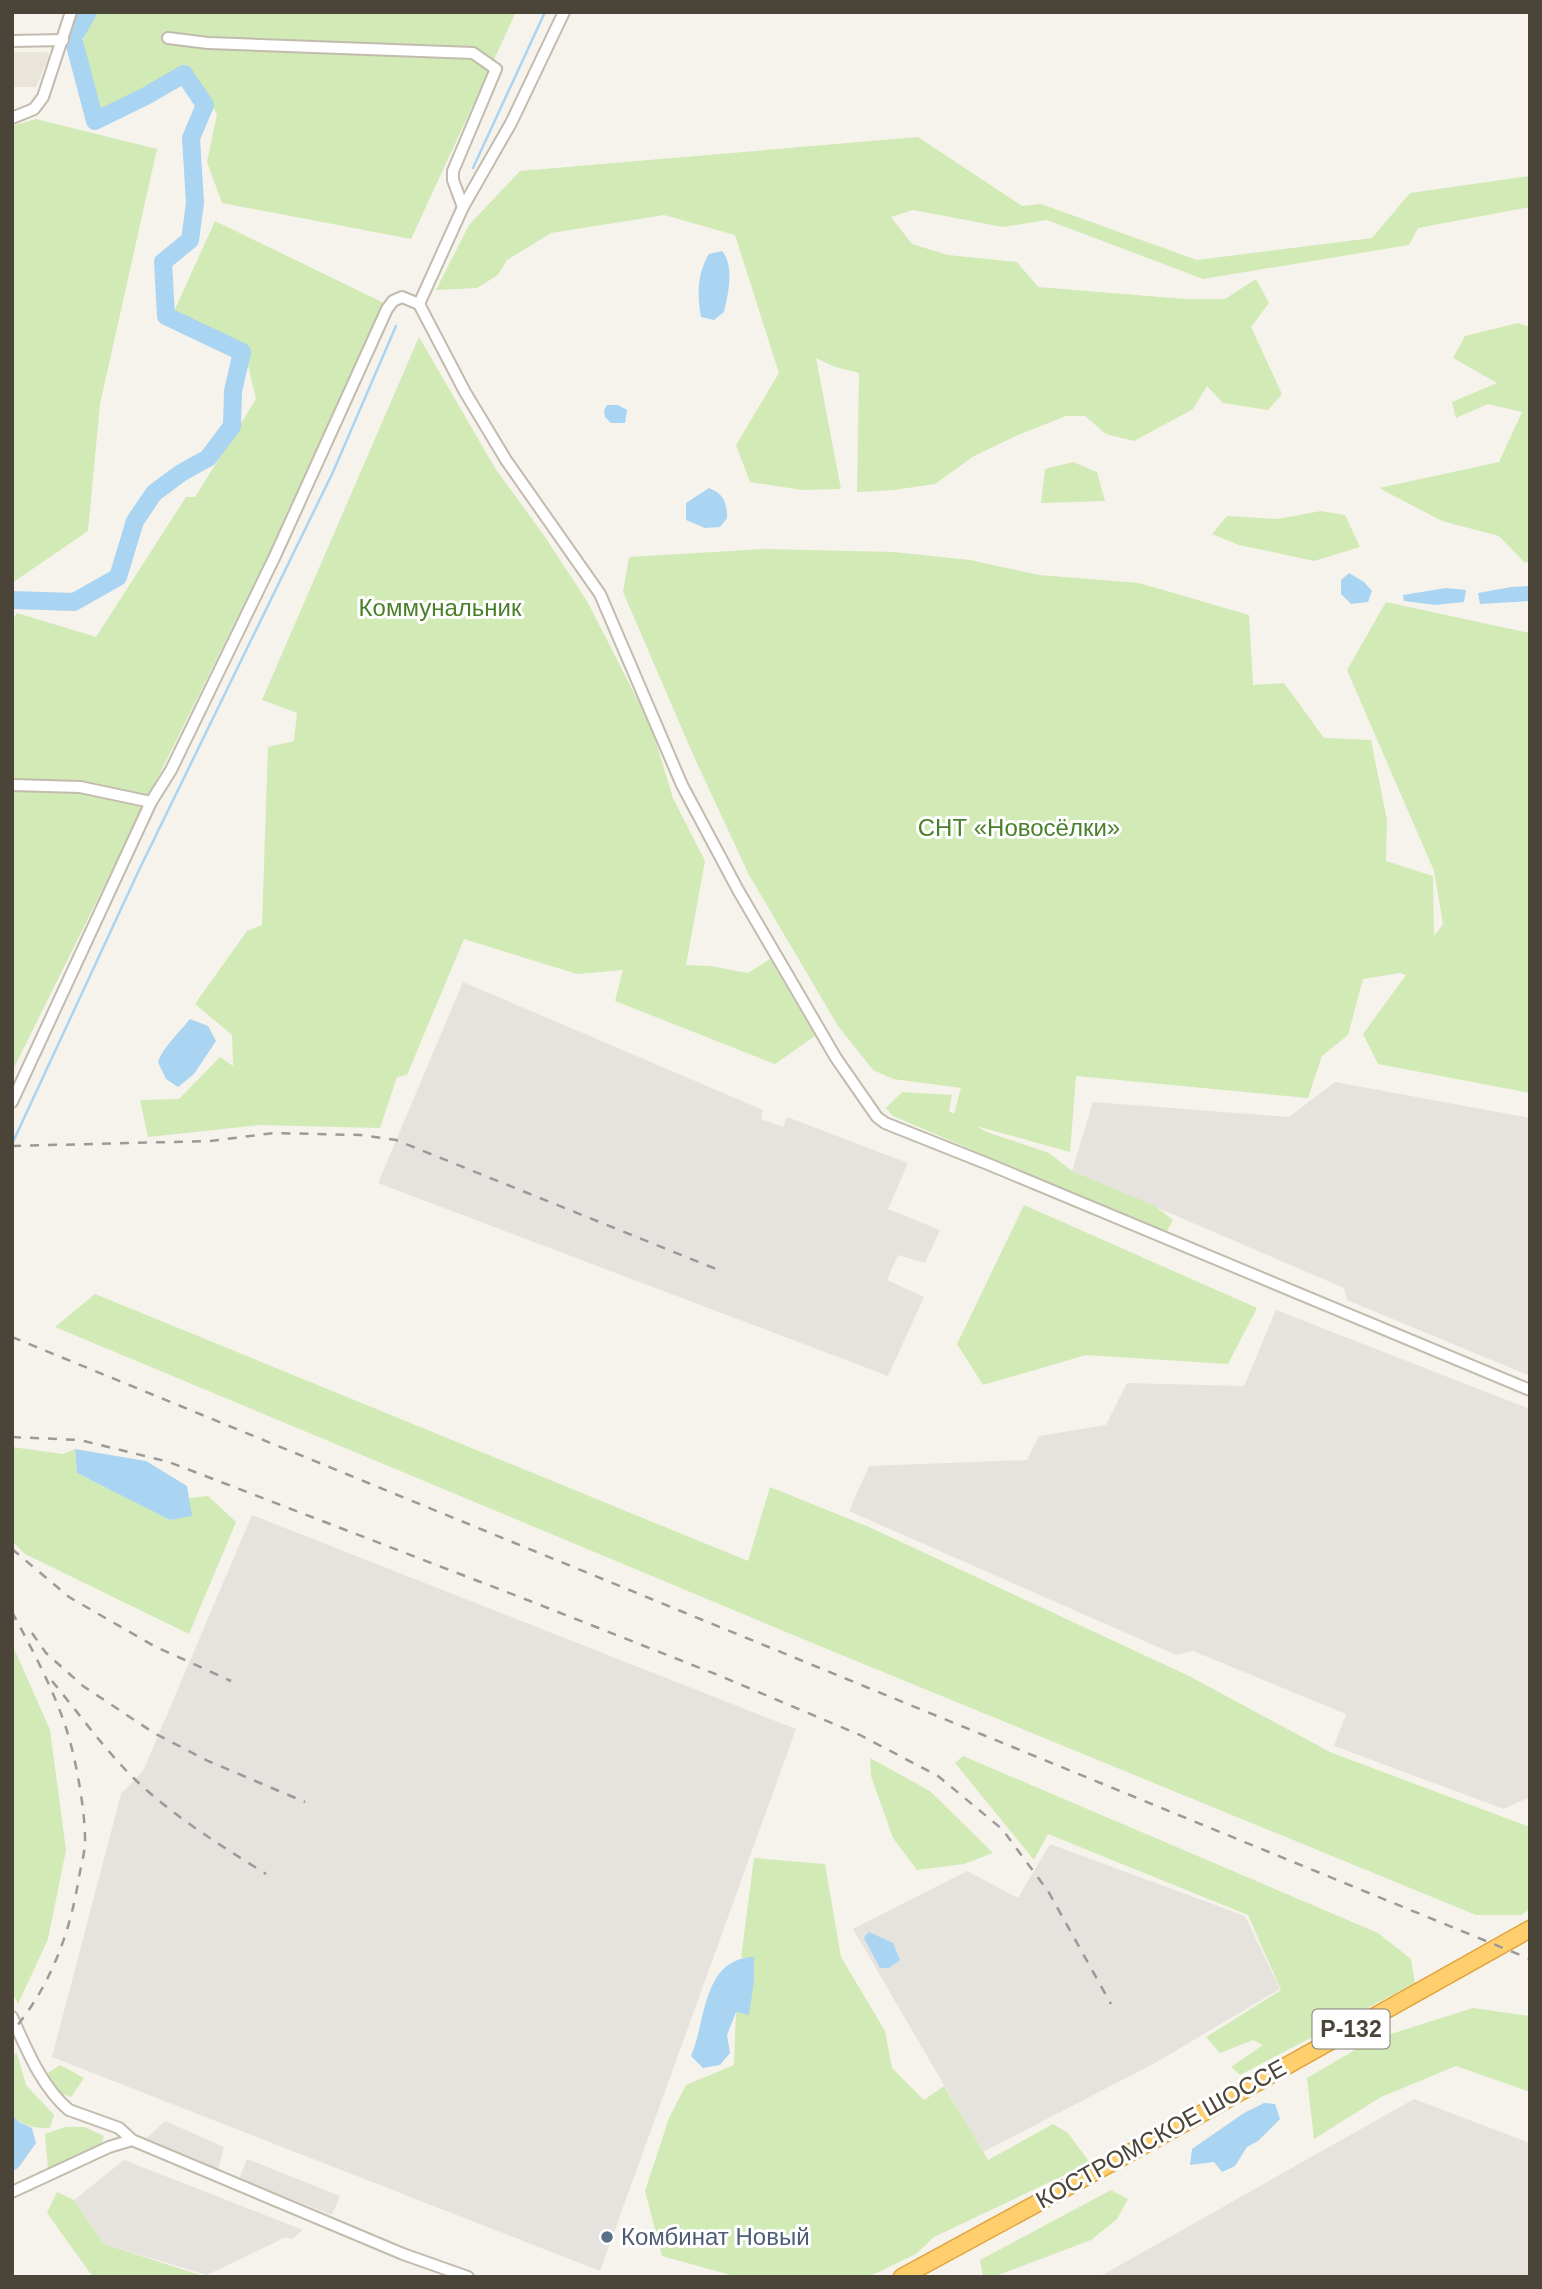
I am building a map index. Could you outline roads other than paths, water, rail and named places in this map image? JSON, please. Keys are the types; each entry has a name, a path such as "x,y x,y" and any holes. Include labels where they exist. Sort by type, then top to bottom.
{"highway":[{"name":"КОСТРОМСКОЕ ШОССЕ","path":"902,2277 1192,2119 1530,1929"}],"street":[{"path":"12,118 34,109 43,97 71,12"},
{"path":"419,304 463,207 511,123 564,12"},
{"path":"168,38 208,43 472,53 496,69 453,171 453,180 463,207"},
{"path":"12,41 63,40"},
{"path":"12,1102 152,802 171,770 275,556 387,309 402,297 419,304 506,460 600,594 682,785 737,890 836,1058 877,1117 885,1123 1530,1390"},
{"path":"12,785 80,787 152,802"},
{"path":"12,2017 45,2080 62,2105 69,2110 118,2129 132,2140 403,2254 468,2277"},
{"path":"12,2192 109,2147 132,2140"}],"water":[{"path":"722,251 728,265 729,289 724,312 714,320 701,317 699,284 709,254"},
{"path":"607,405 618,405 627,410 625,423 611,423 605,417 604,410"},
{"path":"709,488 718,493 725,503 727,518 720,527 705,528 686,520 686,503"},
{"path":"1349,573 1364,582 1372,591 1368,602 1351,604 1341,594 1341,580"},
{"path":"1530,586 1530,601 1480,604 1478,593"},
{"path":"1446,588 1466,590 1464,602 1435,605 1404,601 1403,595"},
{"path":"190,1019 208,1026 216,1041 194,1074 178,1087 166,1079 158,1062 168,1045"},
{"path":"75,1449 146,1461 187,1486 192,1516 170,1520 77,1473"},
{"path":"869,1932 893,1943 900,1960 889,1968 880,1968 864,1938"},
{"path":"754,1957 749,2015 736,2012 727,2035 730,2053 720,2065 703,2068 691,2056 715,1979 724,1968 737,1960"},
{"path":"1264,2103 1275,2104 1280,2119 1258,2141 1247,2147 1235,2166 1222,2172 1214,2162 1190,2165 1192,2149 1244,2113"},
{"path":"12,2115 32,2128 36,2143 19,2167 12,2172"}],"waterway":[{"path":"12,600 74,602 118,577 135,521 154,493 208,458 232,426 233,391 242,352 166,316 163,262 190,240 195,203 191,138 205,105 184,74 95,121 73,38 88,12"},
{"path":"473,168 545,12"},
{"path":"12,1144 140,868 333,472 396,326"}],"railway":[{"path":"12,1146 210,1141 274,1133 360,1135 396,1140 721,1271"},
{"path":"12,1337 1530,1959"},
{"path":"12,1437 80,1440 169,1462 723,1677 860,1735 938,1776 1002,1829 1048,1891 1111,2004"},
{"path":"12,1549 69,1597 154,1646 231,1681"},
{"path":"12,1612 48,1683 66,1728 80,1786 85,1845 64,1939 48,1978 12,2032"},
{"path":"32,1633 46,1653 83,1686 154,1733 208,1761 305,1802"},
{"path":"52,1681 107,1749 143,1787 218,1844 266,1874"}],"place":[{"name":"Комбинат Новый","path":"607,2237"}],"park label":[{"name":"Коммунальник","path":"440,608"},
{"name":"СНТ «Новосёлки»","path":"1019,828"}]}
